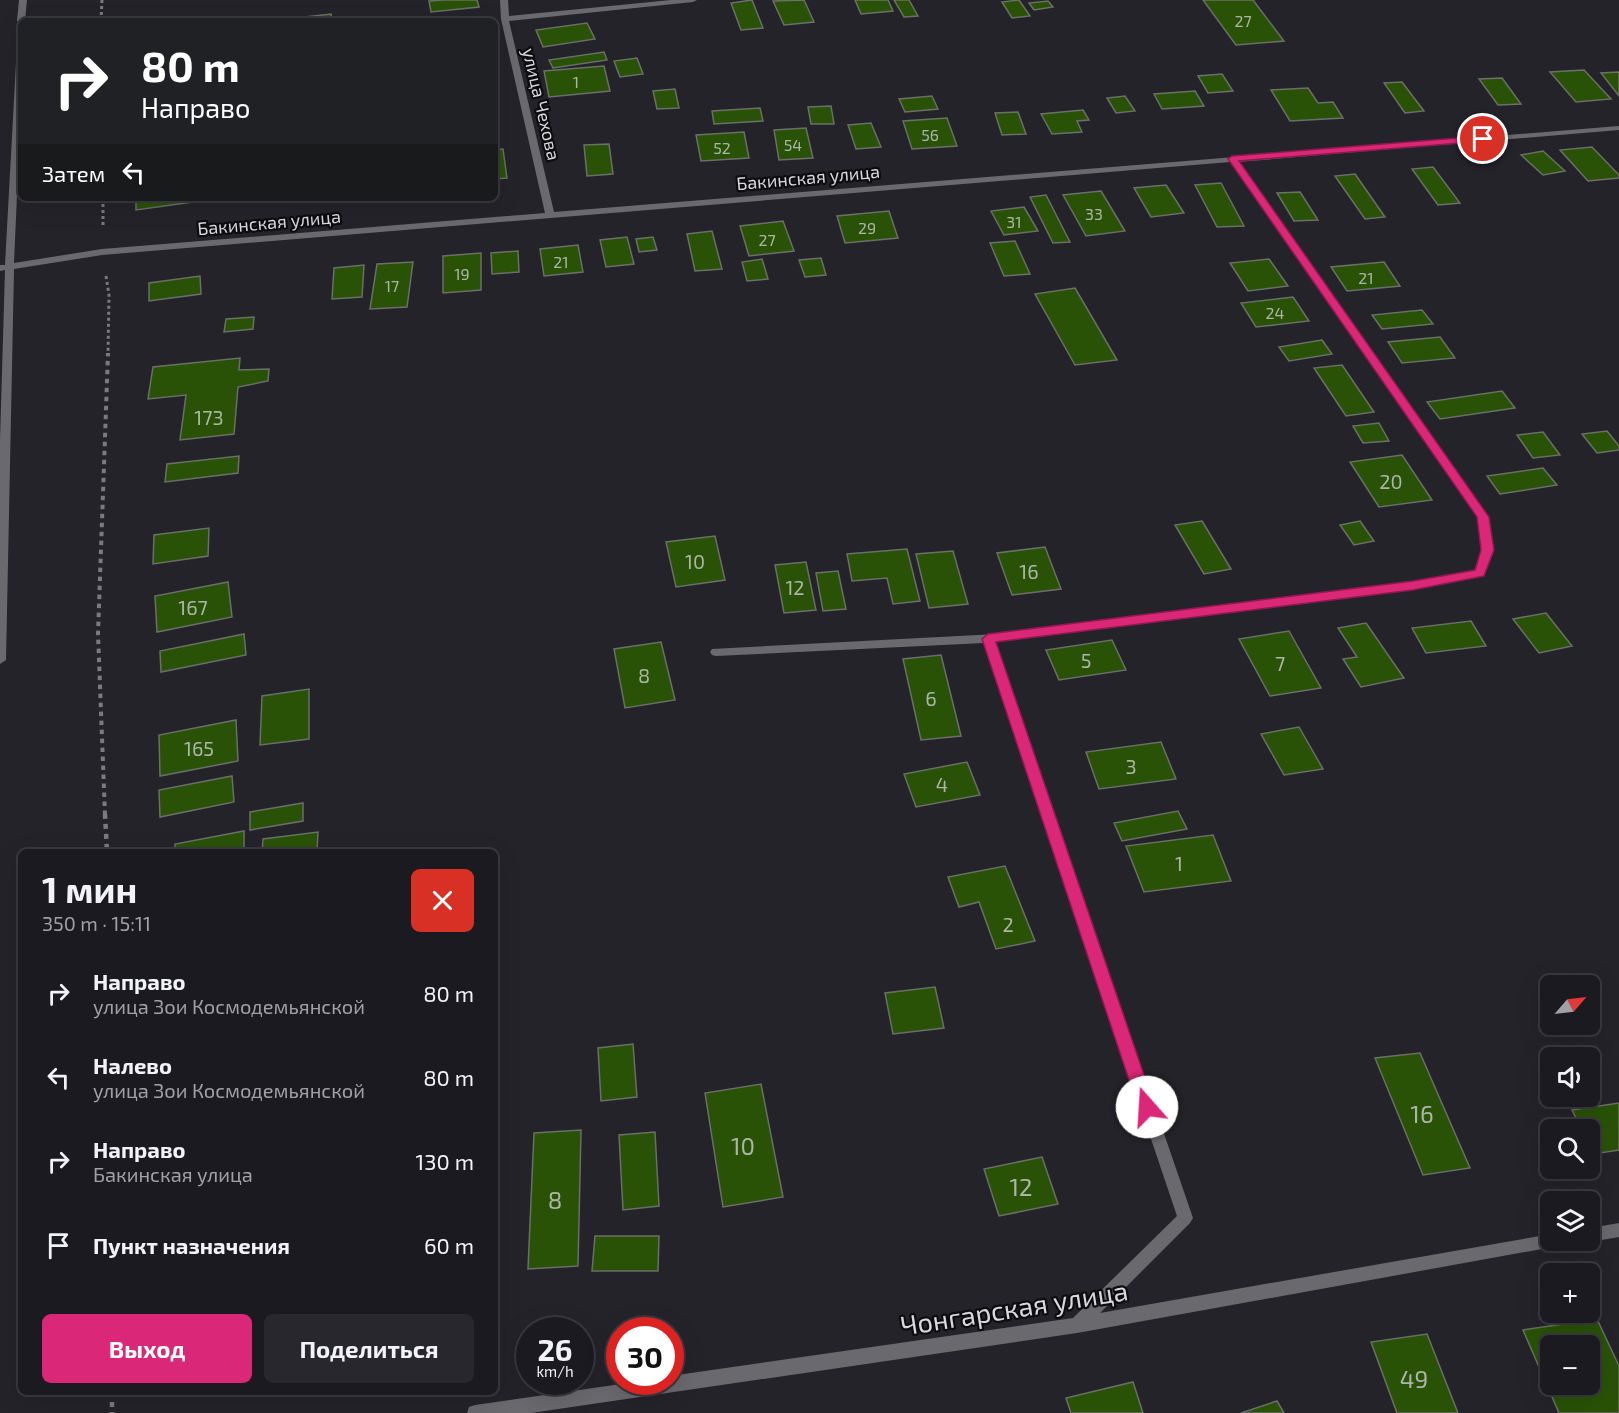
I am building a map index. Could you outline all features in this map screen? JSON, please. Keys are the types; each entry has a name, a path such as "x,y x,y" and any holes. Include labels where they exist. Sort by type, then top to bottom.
{"street":[{"path":"21,18 23,0"},
{"name":"улица Чехова","path":"504,0 505,19 550,214"},
{"path":"505,19 693,0"},
{"path":"0,660 5,267 18,73"},
{"name":"Бакинская улица","path":"5,267 102,252 1619,128"},
{"path":"716,652 988,639 1413,585 1480,573 1487,550 1483,517 1232,159"},
{"path":"988,639 1185,1218 1077,1325"},
{"path":"1600,1233 1619,1230"},
{"name":"Чонгарская улица","path":"475,1413 1077,1325 1540,1244"}],"path":[{"path":"101,18 102,0"},
{"path":"103,201 102,252 109,295 98,634 107,849"},
{"path":"112,1395 112,1413"}],"building":[{"path":"477,0 479,7 431,12 429,1"},
{"path":"752,0 763,28 741,30 731,3"},
{"path":"804,0 814,22 784,25 773,1"},
{"path":"855,0 888,0 893,11 861,14"},
{"path":"894,0 909,0 918,16 904,17"},
{"path":"1019,0 1030,16 1012,18 1002,2"},
{"path":"1203,0 1253,0 1284,41 1236,45"},
{"path":"1048,1 1053,7 1034,10 1029,3"},
{"path":"331,14 332,18 296,18"},
{"path":"587,23 595,39 543,47 536,30"},
{"path":"604,52 607,60 553,68 549,60"},
{"path":"637,58 643,74 620,77 614,61"},
{"path":"604,66 610,91 549,97 544,71"},
{"path":"1584,70 1611,99 1576,102 1550,72"},
{"path":"1619,72 1619,96 1601,73"},
{"path":"1222,74 1233,91 1208,93 1198,76"},
{"path":"1502,78 1521,104 1498,105 1479,79"},
{"path":"1402,82 1424,111 1405,113 1384,83"},
{"path":"1308,88 1318,103 1333,102 1343,118 1290,121 1271,90"},
{"path":"675,89 679,108 657,109 653,91"},
{"path":"1195,91 1204,106 1162,109 1154,94"},
{"path":"932,96 938,109 905,112 899,99"},
{"path":"1125,96 1135,111 1116,113 1107,98"},
{"path":"831,106 834,124 811,124 808,107"},
{"path":"760,108 763,121 714,124 712,111"},
{"path":"1083,110 1089,120 1077,121 1082,132 1052,134 1041,114"},
{"path":"1018,112 1026,134 1002,135 995,113"},
{"path":"947,118 957,146 912,149 903,121"},
{"path":"871,123 881,147 856,149 848,125"},
{"path":"806,128 813,158 779,160 774,130"},
{"path":"744,132 749,158 701,161 696,135"},
{"path":"609,144 613,174 587,176 584,145"},
{"path":"1592,147 1619,175 1619,178 1588,181 1560,150"},
{"path":"503,149 507,178 498,179 498,150"},
{"path":"1543,151 1565,171 1543,175 1521,155"},
{"path":"1433,167 1460,203 1438,205 1412,169"},
{"path":"1355,174 1385,217 1365,219 1335,176"},
{"path":"1221,183 1244,226 1217,227 1195,185"},
{"path":"1166,185 1184,213 1151,217 1134,188"},
{"path":"1101,191 1125,231 1086,236 1063,195"},
{"path":"1300,192 1318,220 1294,221 1277,193"},
{"path":"1046,195 1070,242 1053,243 1030,197"},
{"path":"136,201 200,201 136,210"},
{"path":"1024,207 1038,231 1004,235 991,211"},
{"path":"889,211 898,238 845,243 837,216"},
{"path":"783,221 794,251 749,256 740,226"},
{"path":"712,231 722,269 695,271 687,234"},
{"path":"627,237 634,264 606,267 600,240"},
{"path":"653,237 657,250 639,252 636,239"},
{"path":"1015,241 1030,274 1004,276 990,243"},
{"path":"578,245 583,272 544,276 540,249"},
{"path":"518,251 519,272 492,274 491,253"},
{"path":"481,253 481,290 443,293 443,256"},
{"path":"821,258 826,275 805,277 799,260"},
{"path":"762,259 768,279 747,281 742,262"},
{"path":"1269,259 1288,286 1248,291 1230,263"},
{"path":"413,262 407,307 370,309 377,264"},
{"path":"1384,262 1400,286 1347,291 1331,267"},
{"path":"364,265 362,297 332,299 334,268"},
{"path":"200,276 201,294 149,301 149,283"},
{"path":"1075,288 1117,360 1075,365 1035,294"},
{"path":"1293,297 1309,321 1256,327 1241,303"},
{"path":"1422,310 1433,324 1382,329 1372,315"},
{"path":"254,317 253,329 224,332 226,319"},
{"path":"1440,337 1455,358 1402,363 1388,342"},
{"path":"1322,340 1332,354 1289,361 1279,347"},
{"path":"240,358 239,370 269,369 268,381 238,387 234,434 180,440 186,395 148,399 153,367"},
{"path":"1342,365 1374,412 1346,416 1314,368"},
{"path":"1502,391 1515,408 1440,419 1427,402"},
{"path":"1379,423 1389,441 1363,443 1353,426"},
{"path":"1607,431 1619,446 1619,450 1597,453 1582,434"},
{"path":"1543,432 1560,455 1533,458 1517,435"},
{"path":"1402,455 1432,500 1379,507 1350,462"},
{"path":"239,456 238,473 165,482 167,464"},
{"path":"1543,468 1557,485 1500,494 1487,476"},
{"path":"1202,521 1231,569 1204,574 1175,525"},
{"path":"1360,521 1374,541 1354,545 1340,525"},
{"path":"209,528 208,556 153,564 154,535"},
{"path":"715,536 725,580 676,587 666,542"},
{"path":"1045,547 1061,589 1012,595 997,553"},
{"path":"907,549 920,601 893,604 887,578 852,581 847,554"},
{"path":"953,551 968,604 929,608 916,554"},
{"path":"806,562 816,610 784,613 775,565"},
{"path":"838,571 846,609 823,611 816,573"},
{"path":"228,582 232,617 157,632 155,596"},
{"path":"1546,613 1572,646 1539,653 1513,619"},
{"path":"1471,621 1486,646 1426,653 1412,628"},
{"path":"1366,623 1404,678 1361,687 1343,659 1357,657 1338,628"},
{"path":"1289,631 1321,688 1270,696 1239,639"},
{"path":"244,634 246,655 161,672 160,651"},
{"path":"1112,640 1126,670 1059,680 1046,650"},
{"path":"661,642 675,700 625,708 614,649"},
{"path":"941,655 961,736 921,740 903,659"},
{"path":"309,689 309,739 260,745 262,696"},
{"path":"236,720 238,761 160,776 159,735"},
{"path":"1299,727 1323,769 1284,775 1261,734"},
{"path":"1161,742 1176,779 1099,789 1086,752"},
{"path":"967,762 980,795 916,807 904,774"},
{"path":"232,776 234,802 160,817 159,790"},
{"path":"303,803 303,821 250,830 250,812"},
{"path":"1178,811 1187,829 1122,841 1114,823"},
{"path":"244,831 244,849 175,849 175,844"},
{"path":"318,832 317,849 262,849 263,839"},
{"path":"1213,835 1231,881 1144,892 1126,846"},
{"path":"1005,866 1035,941 996,949 979,902 959,907 948,877"},
{"path":"935,987 944,1028 893,1034 885,993"},
{"path":"633,1044 637,1097 601,1101 598,1048"},
{"path":"1420,1053 1470,1168 1423,1175 1375,1058"},
{"path":"761,1084 783,1197 723,1207 705,1093"},
{"path":"1619,1103 1619,1150 1600,1153 1600,1119 1576,1119 1572,1110"},
{"path":"581,1130 578,1266 528,1269 534,1133"},
{"path":"655,1132 659,1206 623,1210 619,1135"},
{"path":"1042,1157 1058,1204 999,1216 984,1169"},
{"path":"595,1236 659,1236 658,1271 592,1271"},
{"path":"1570,1323 1599,1323 1619,1366 1619,1413 1559,1413 1551,1395 1600,1395 1600,1335 1540,1335 1540,1369 1523,1330"},
{"path":"1427,1334 1458,1413 1397,1413 1371,1342"},
{"path":"1133,1382 1143,1413 1071,1413 1066,1398"},
{"path":"1277,1401 1284,1413 1241,1413"}],"route":[{"path":"1147,1107 988,639 1413,585 1480,573 1487,550 1483,517 1232,159 1483,139"}]}
